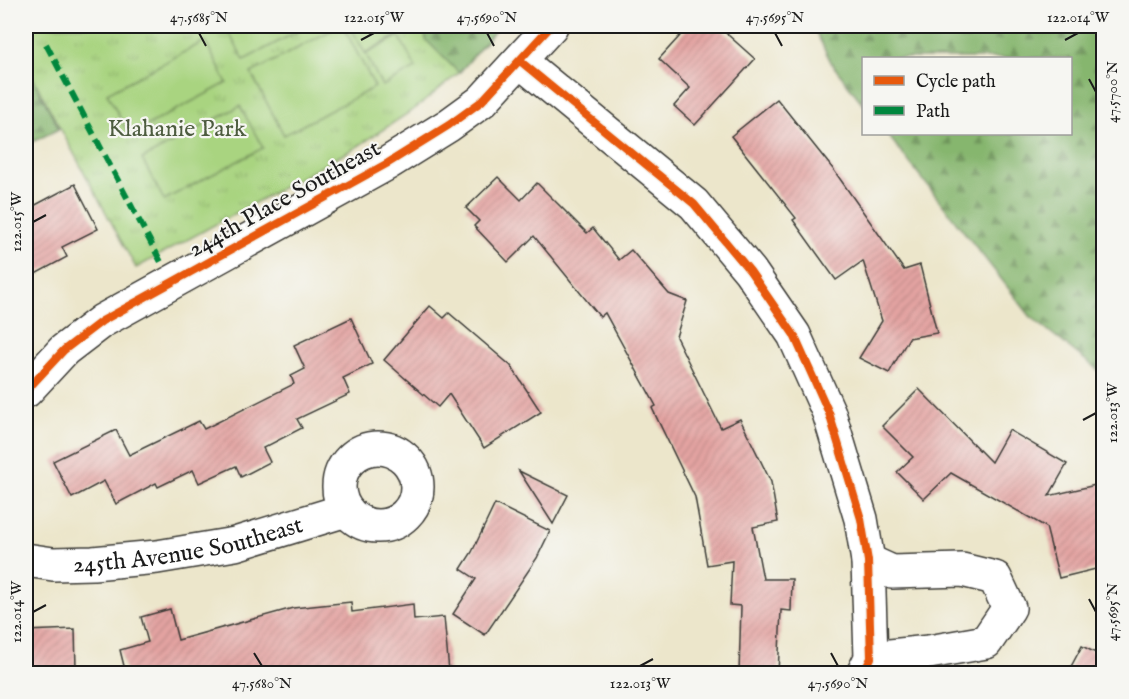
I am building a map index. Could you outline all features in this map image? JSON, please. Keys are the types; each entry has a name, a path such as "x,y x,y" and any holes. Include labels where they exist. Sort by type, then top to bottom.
{"street":[{"name":"244th Place Southeast","path":"26,391 64,350 102,321 423,141 482,101 551,26"},
{"path":"520,61 694,204 750,271 794,335 829,413 861,519 868,561 867,666 986,642 1009,608 995,578 962,570 892,573 868,561"},
{"name":"245th Avenue Southeast","path":"26,560 53,564 157,557 235,544 346,510"}],"green space":[{"name":"Klahanie Park","path":"26,26 499,26 459,73 416,108 355,148 136,268 34,80 26,83"},
{"path":"225,26 305,26 306,27 244,60"},
{"path":"339,26 343,26 375,87 284,135 251,73"},
{"path":"350,26 393,26 398,35 365,53"},
{"path":"424,26 499,26 459,73 426,40"},
{"path":"813,26 898,26 1036,31 1043,26 1103,26 1103,374 1031,317 888,135 1072,135 1072,57 862,57 862,103 832,64"},
{"path":"399,36 416,68 382,86 366,54"},
{"path":"205,41 227,83 129,135 107,93"},
{"path":"26,65 59,129 26,145"},
{"path":"240,106 263,148 164,200 142,159"}],"building":[{"path":"689,26 718,26 755,59 695,125 674,106 690,88 659,59"},
{"path":"777,99 833,169 904,270 920,265 937,333 909,338 889,373 859,358 882,321 863,261 836,280 793,220 796,218 731,136"},
{"path":"498,177 521,200 537,183 587,233 593,228 619,260 631,250 669,294 687,301 676,337 721,428 740,419 771,482 778,522 753,527 763,579 792,579 791,611 781,610 778,674 739,674 741,606 730,605 732,561 707,565 695,497 652,408 656,406 605,313 600,317 534,236 508,262 474,226 479,221 466,208"},
{"path":"75,184 98,229 62,247 67,257 26,279 26,210"},
{"path":"430,306 444,318 449,313 511,366 541,412 484,448 449,394 438,407 384,360"},
{"path":"351,318 372,364 343,378 350,394 297,419 302,428 263,448 270,462 241,477 236,466 199,483 193,470 158,487 156,483 116,504 104,481 72,498 53,461 116,430 129,455 199,421 204,429 294,384 291,376 305,369 294,345"},
{"path":"919,389 991,462 1009,430 1067,464 1049,496 1104,483 1104,567 1059,578 1046,527 951,473 924,499 897,472 913,457 882,426"},
{"path":"519,471 568,495 553,524"},
{"path":"495,504 550,531 537,558 485,635 453,614 476,579 461,569 472,552"},
{"path":"351,602 352,612 413,604 414,620 444,617 449,671 424,674 374,674 373,670 335,674 126,674 120,650 148,642 141,617 170,609 178,640 293,608"},
{"path":"75,629 76,669 26,671 26,631"},
{"path":"1082,646 1104,657 1104,674 1067,674"}],"marked path":[{"path":"46,44 161,262"}],"cycle path":[{"path":"26,391 64,350 102,321 388,163 449,125 482,101 551,26"},
{"path":"520,61 694,204 750,271 794,335 829,413 861,519 868,561 871,658 863,674"}]}
